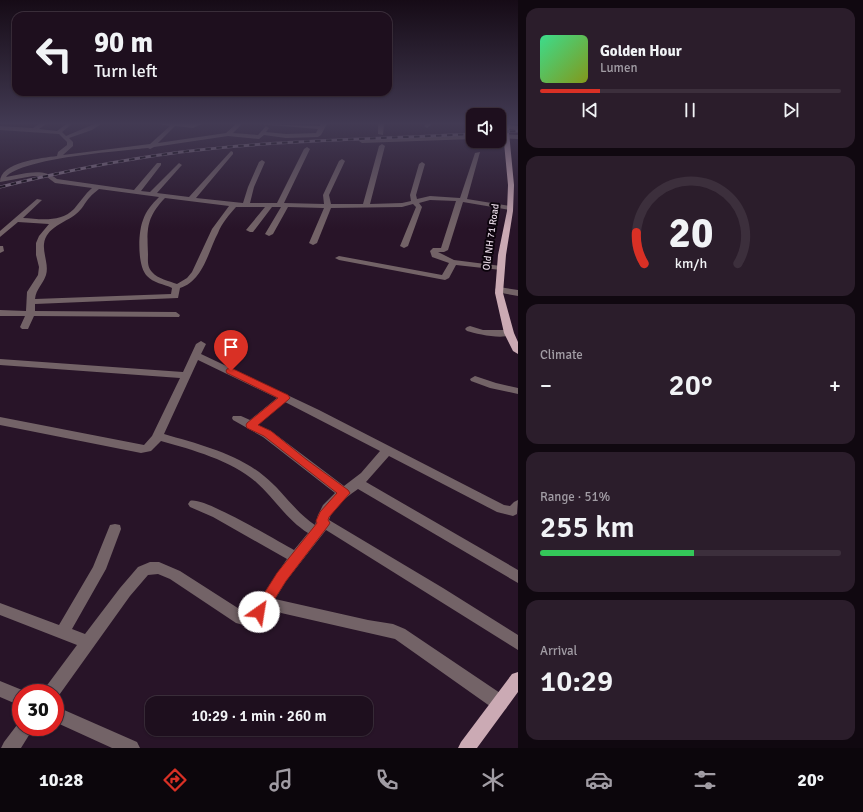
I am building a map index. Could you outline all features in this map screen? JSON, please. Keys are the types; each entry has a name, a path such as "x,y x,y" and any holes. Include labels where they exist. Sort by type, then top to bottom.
{"main road":[{"name":"Old NH 71 Road","path":"507,159 511,185 510,208 499,290 509,333 518,351"},
{"path":"467,748 518,679"}],"street":[{"path":"1,179 8,172 16,168 45,159"},
{"path":"191,199 226,159"},
{"path":"269,234 303,159"},
{"path":"366,206 379,159"},
{"path":"476,159 444,250 436,250 434,252 435,255 452,262 501,268"},
{"path":"313,243 328,210 326,195 342,161"},
{"path":"246,205 262,162"},
{"path":"136,192 158,164"},
{"path":"404,246 419,206 413,199 412,195 422,164"},
{"path":"152,194 179,165"},
{"path":"1,179 33,174 48,176 55,181 234,205 402,205 430,198 448,198 510,208"},
{"path":"25,327 31,312 30,302 32,292 42,275 43,267 40,255 40,243 47,230 57,222 75,212 87,196 97,187"},
{"path":"164,195 144,222 144,266 152,277 176,287 182,287 187,284 194,275 219,224 234,205"},
{"path":"0,235 39,200"},
{"path":"250,230 270,205"},
{"path":"16,220 57,222"},
{"path":"339,258 445,278 452,262"},
{"path":"30,302 174,297 176,287"},
{"path":"499,290 518,293"},
{"path":"0,313 31,312 176,315"},
{"path":"470,329 482,333 509,333"},
{"path":"0,421 141,449 148,448 158,436 201,344"},
{"path":"196,355 388,450 501,509 513,511 518,505"},
{"path":"0,362 187,375"},
{"path":"474,380 518,391"},
{"path":"251,425 285,398"},
{"path":"237,418 267,434 344,493"},
{"path":"158,436 194,447 233,463 259,478 297,519 320,528 438,592 518,643"},
{"path":"58,684 139,576 143,571 150,568 159,568 175,575 241,618 252,619 265,603 281,577 320,528 324,515 388,450"},
{"path":"356,482 518,577"},
{"path":"194,504 224,518 296,557"},
{"path":"63,632 99,569 115,530"},
{"path":"265,603 368,627 393,631 400,634 500,703"},
{"path":"0,608 88,642"},
{"path":"0,688 12,694"},
{"path":"64,718 131,748"},
{"path":"10,748 19,736"}],"railway":[{"path":"0,187 45,176 136,159"}],"route":[{"path":"231,371 285,398 251,425 267,434 344,493 333,503 324,515 322,521 324,523 281,577 259,612"}]}
